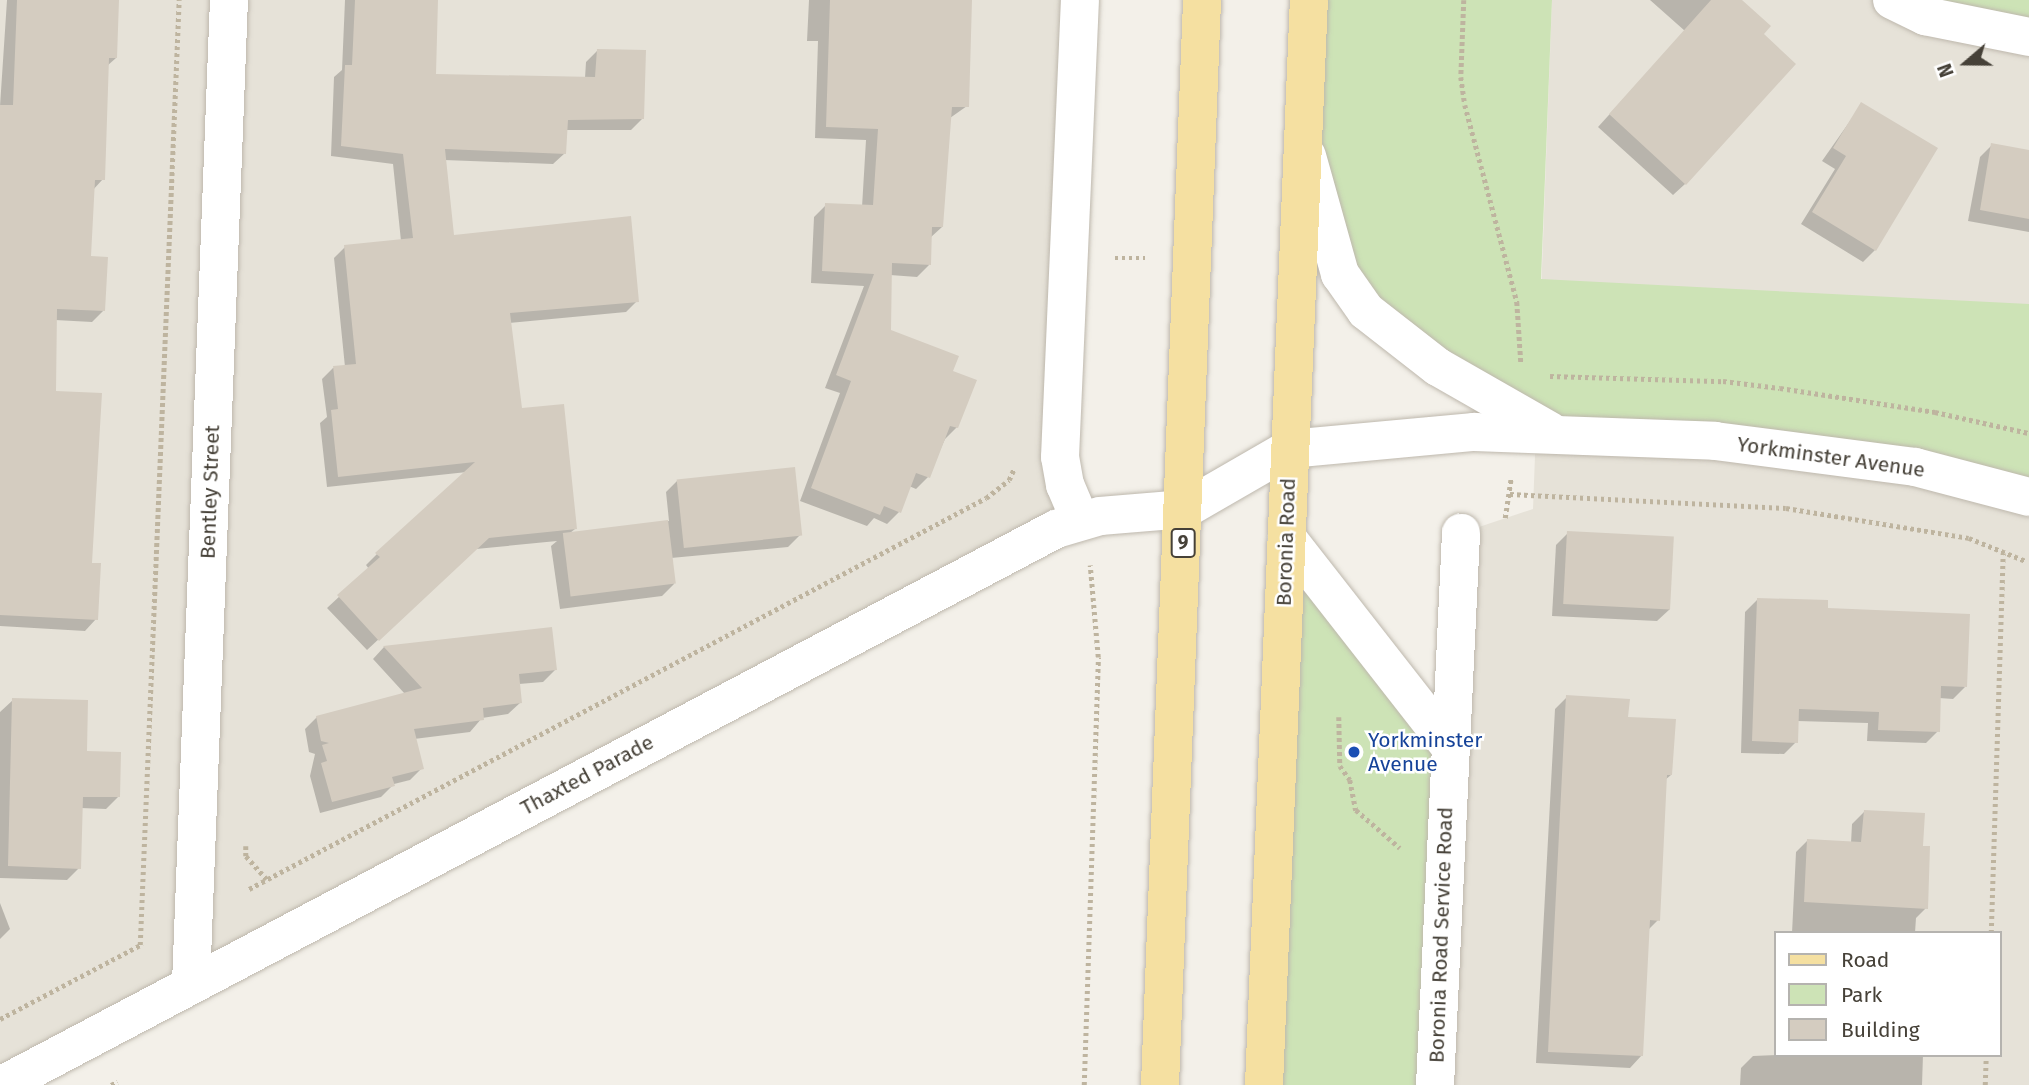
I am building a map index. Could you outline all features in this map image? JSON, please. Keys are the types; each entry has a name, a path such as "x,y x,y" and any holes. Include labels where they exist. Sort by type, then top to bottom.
{"main road":[{"name":"9","path":"1160,1085 1185,509 1202,0"},
{"name":"Boronia Road","path":"1264,1085 1309,0"}],"street":[{"name":"Bentley Street","path":"191,984 229,0"},
{"path":"1080,0 1060,457 1065,485 1080,520"},
{"path":"1892,0 1926,16 2029,37"},
{"path":"1303,141 1340,274 1366,311 1438,367 1554,433"},
{"name":"Yorkminster Avenue","path":"1185,509 1290,449 1428,434 1554,433 1782,447 1914,467 2029,497"},
{"name":"Thaxted Parade","path":"2,1085 1080,520 1185,509"},
{"name":"Boronia Road Service Road","path":"1435,1085 1461,533"},
{"path":"1287,538 1449,745"}],"path":[{"path":"0,1019 140,945 179,0"},
{"path":"1464,0 1464,96 1517,302 1521,374"},
{"path":"1107,258 1160,258"},
{"path":"1535,375 1768,386 1923,410 2029,433"},
{"path":"1511,478 1510,494 1786,508 1936,531 1981,542 2026,561"},
{"path":"249,888 986,498 1009,480"},
{"path":"1991,931 2003,553"},
{"path":"1084,1085 1098,657 1090,563"},
{"path":"1339,717 1340,766 1350,780 1356,810 1404,850"},
{"path":"246,835 246,856 267,879"},
{"path":"1986,1057 1986,1085"},
{"path":"111,1085 117,1082"}],"shaded area":[{"path":"0,0 1080,0 1068,257 1080,520 0,1085"},
{"path":"1552,0 2029,0 2029,1085 1435,1085 1461,533 1533,509"}],"green space":[{"path":"1309,0 1552,0 1541,279 2029,304 2029,497 1554,433 1438,367 1328,242"},
{"path":"1892,0 2029,0 2029,37"},
{"path":"1287,538 1449,745 1435,1085 1264,1085"}],"building":[{"path":"17,0 119,0 117,58 109,58 105,180 95,180 91,256 108,257 105,311 57,309 56,391 102,393 92,563 101,563 98,620 0,615 0,105 13,105"},
{"path":"355,0 438,0 436,74 595,77 597,49 646,50 644,119 568,120 566,154 445,149 454,235 631,216 639,302 510,313 522,408 564,404 577,529 489,538 379,641 337,595 380,557 375,553 475,462 338,477 331,410 338,409 333,366 356,364 344,245 413,238 403,154 341,146 345,65 352,65"},
{"path":"830,0 972,0 969,107 952,107 943,227 932,227 931,265 892,263 891,330 959,356 953,371 977,380 958,428 950,426 930,478 916,473 901,513 884,506 880,515 811,488 851,381 836,375 874,274 822,271 825,203 873,205 878,129 826,127"},
{"path":"1711,0 1742,0 1771,26 1764,34 1796,64 1686,185 1609,114"},
{"path":"1861,102 1938,148 1876,251 1812,212 1846,156 1833,148"},
{"path":"1991,143 2029,150 2029,219 1980,210"},
{"path":"795,467 802,536 684,548 677,479"},
{"path":"668,520 676,584 571,596 563,533"},
{"path":"1567,531 1674,537 1670,609 1563,604"},
{"path":"1757,598 1828,600 1828,608 1970,614 1967,687 1941,686 1940,732 1878,730 1879,712 1799,709 1798,743 1752,741"},
{"path":"552,627 557,670 519,674 522,703 483,708 484,720 414,729 424,769 392,777 395,786 332,802 321,763 327,761 322,745 329,743 321,741 316,716 422,688 383,646"},
{"path":"1566,695 1630,699 1628,717 1676,719 1672,775 1667,775 1660,921 1650,920 1643,1056 1548,1052"},
{"path":"12,698 88,700 87,751 121,752 120,797 83,797 81,869 8,866"},
{"path":"1864,810 1925,813 1923,846 1930,846 1928,909 1804,902 1807,839 1861,842"}],"place":[{"name":"Yorkminster Avenue","path":"1354,752"}]}
